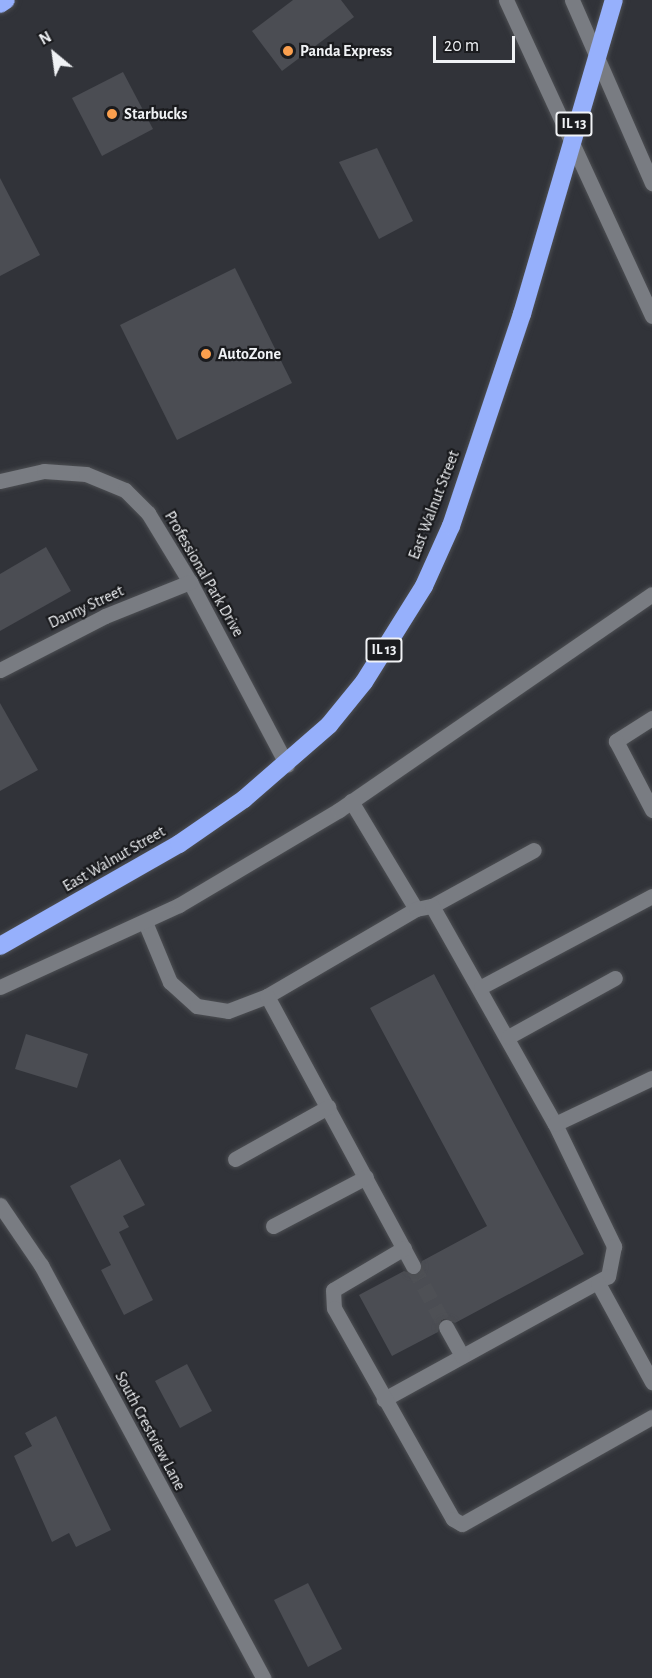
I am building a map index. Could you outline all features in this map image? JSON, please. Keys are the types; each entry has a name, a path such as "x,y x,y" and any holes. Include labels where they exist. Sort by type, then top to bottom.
{"highway":[{"path":"0,4 6,0"},
{"name":"East Walnut Street","path":"0,946 179,844 287,765 364,682 424,586 451,526 522,314 568,143 614,0"}],"street":[{"path":"506,0 568,143 652,316"},
{"path":"572,0 652,183"},
{"name":"Professional Park Drive","path":"0,481 44,471 76,473 125,490 148,513 190,582 287,765"},
{"name":"Danny Street","path":"0,670 105,616 190,582"},
{"path":"0,987 145,922 351,801 652,594"},
{"path":"652,718 616,741 652,810"},
{"path":"351,801 416,909"},
{"path":"145,922 170,982 197,1006 228,1011 267,996 416,909 432,906 534,850"},
{"path":"480,987 652,896"},
{"path":"384,1399 598,1283 614,1262 614,1245 555,1124 480,987 432,906"},
{"path":"508,1037 615,978"},
{"path":"267,996 413,1266"},
{"path":"555,1124 652,1078"},
{"path":"235,1160 328,1107"},
{"path":"273,1226 366,1177"},
{"name":"South Crestview Lane","path":"0,1205 41,1265 263,1678"},
{"path":"404,1248 333,1290 334,1308 453,1519 462,1524 652,1417"},
{"path":"598,1283 652,1382"},
{"path":"446,1327 462,1356"}],"building":[{"name":"Panda Express","path":"293,0 341,0 354,17 282,71 252,31"},
{"name":"Starbucks","path":"123,72 153,129 102,156 72,98"},
{"path":"377,148 413,221 379,239 339,162"},
{"path":"0,178 40,255 0,276"},
{"name":"AutoZone","path":"235,268 292,383 177,440 120,325"},
{"path":"46,547 71,591 0,631 0,574"},
{"path":"0,703 38,770 0,791"},
{"path":"434,974 584,1254 455,1323 442,1318 438,1332 392,1356 359,1295 404,1271 417,1275 422,1261 487,1226 370,1008"},
{"path":"26,1034 88,1054 77,1088 15,1069"},
{"path":"120,1159 145,1205 123,1216 129,1227 119,1232 153,1300 124,1315 101,1270 111,1265 70,1186"},
{"path":"187,1364 212,1411 180,1428 155,1381"},
{"path":"56,1416 111,1530 76,1547 69,1533 52,1542 14,1456 32,1446 25,1433"},
{"path":"308,1583 342,1649 308,1667 274,1600"}],"tunnel":[{"path":"413,1266 446,1327"}],"place":[{"name":"Panda Express","path":"288,51"},
{"name":"Starbucks","path":"112,114"},
{"name":"AutoZone","path":"206,354"}]}
